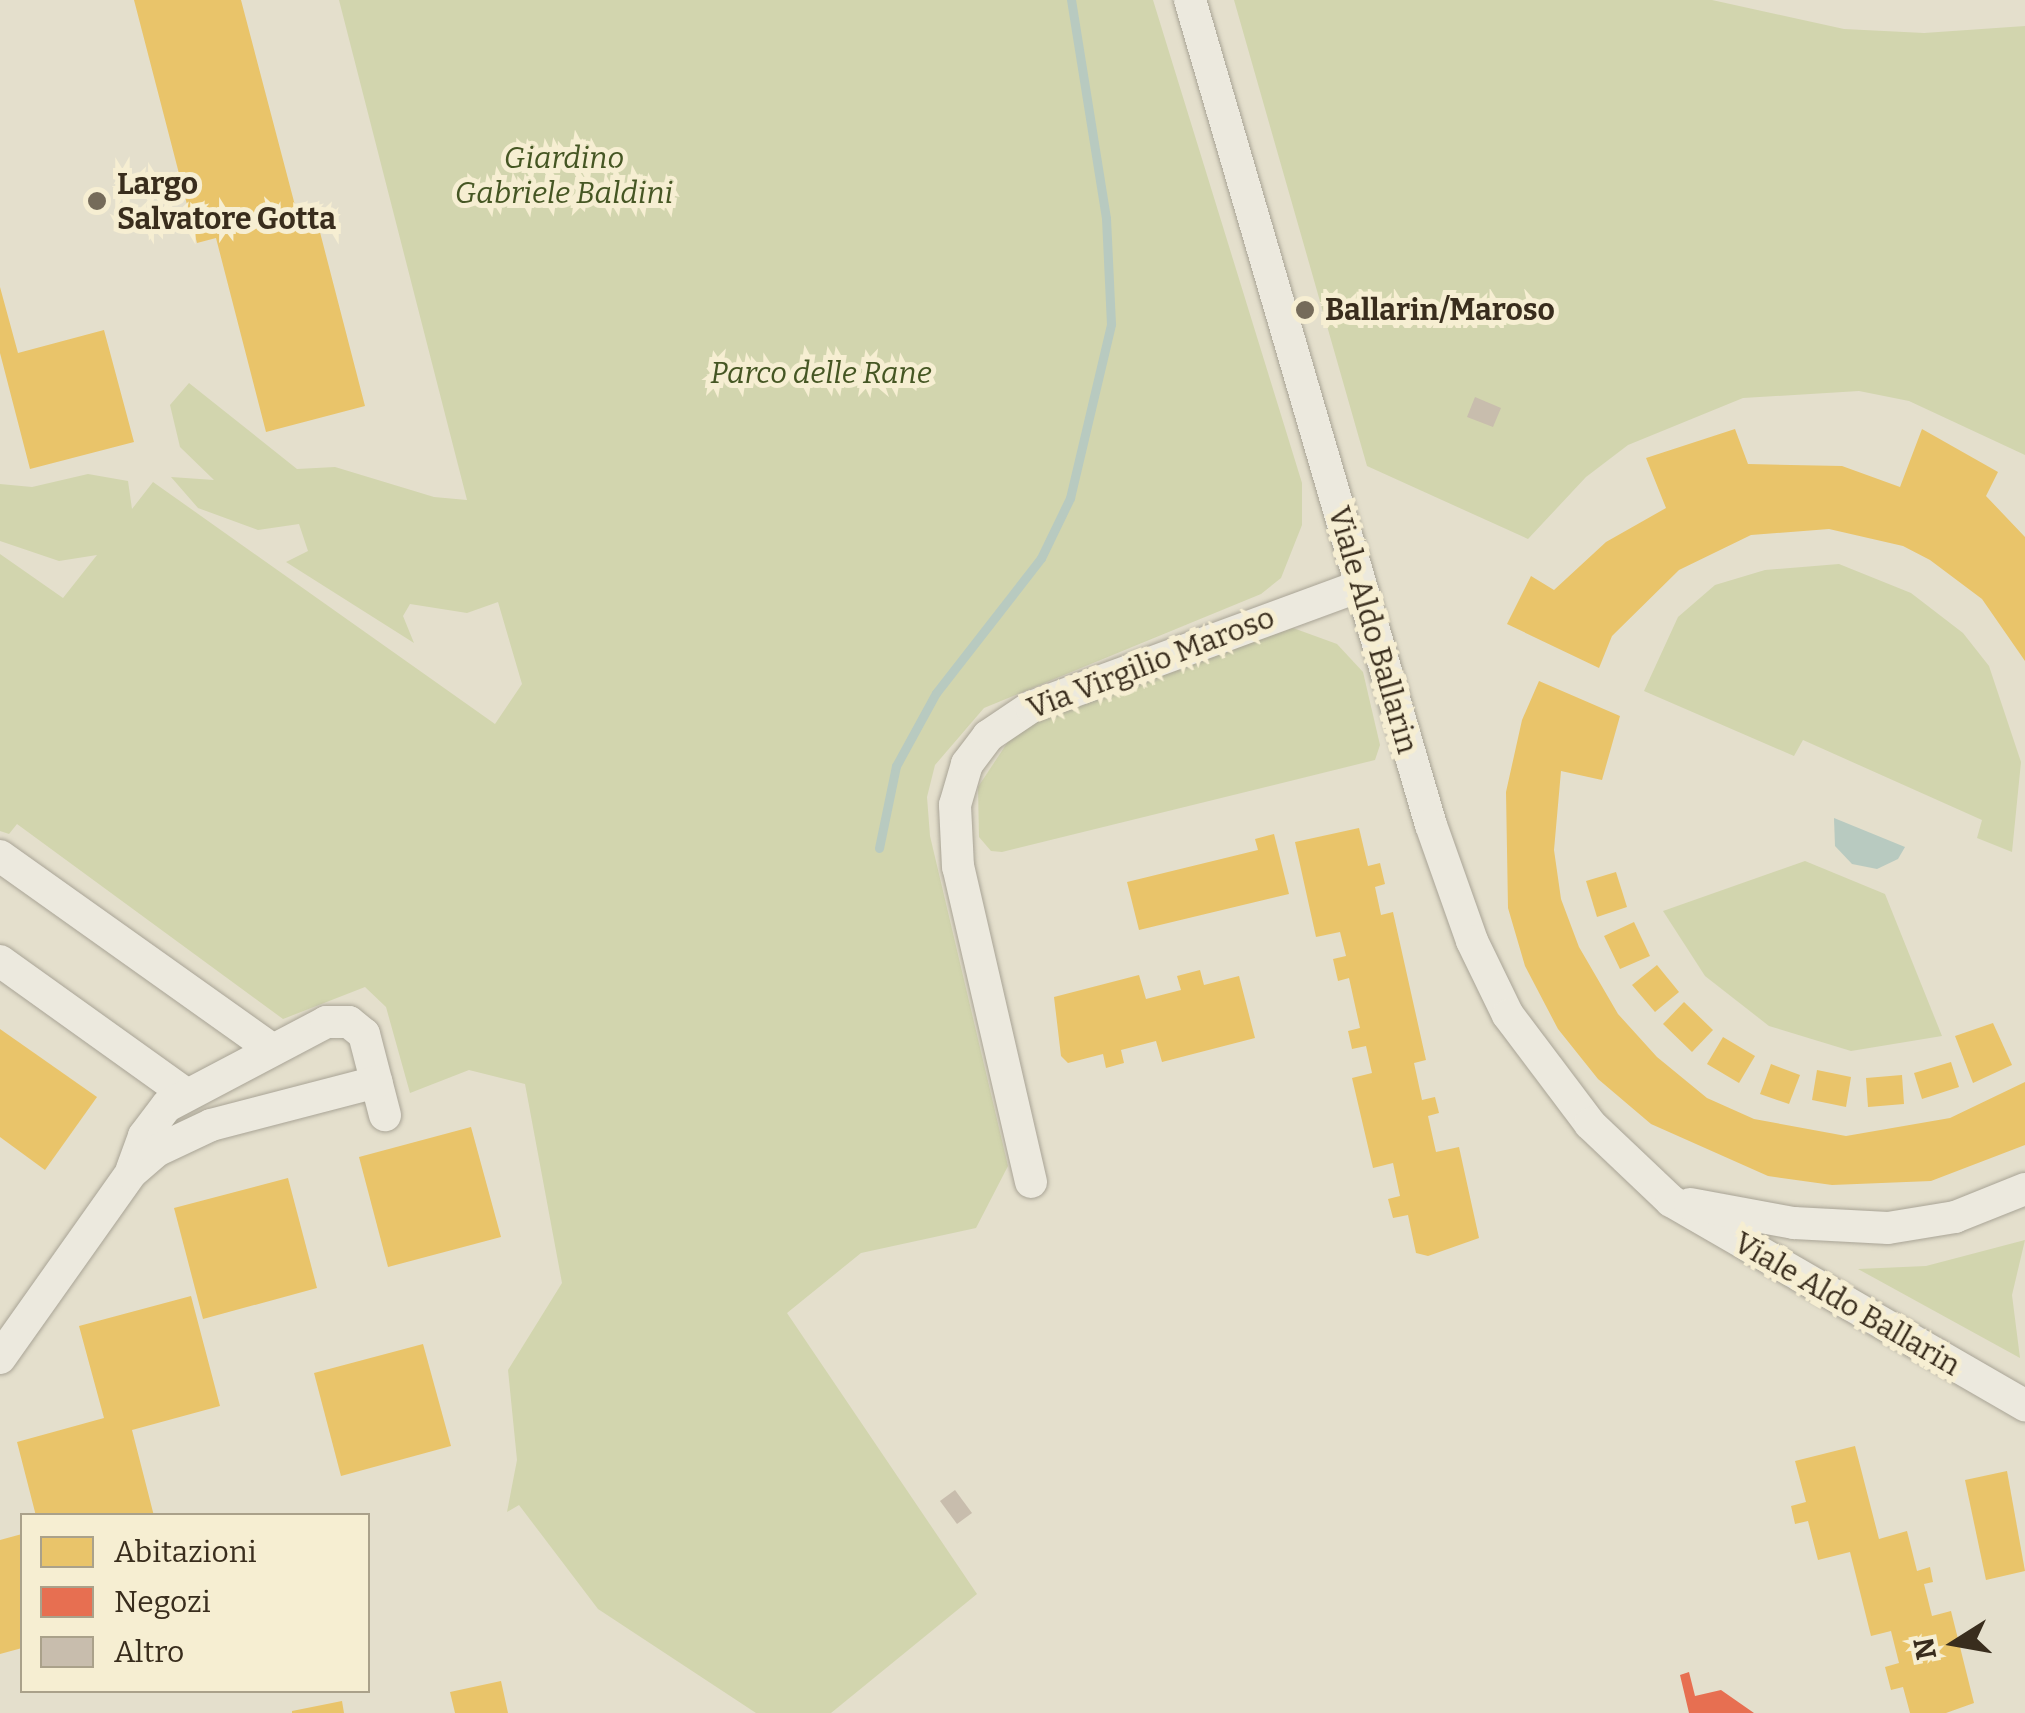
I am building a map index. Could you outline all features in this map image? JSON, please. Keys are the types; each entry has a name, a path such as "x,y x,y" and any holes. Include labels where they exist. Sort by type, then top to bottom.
{"street":[{"name":"Viale Aldo Ballarin","path":"1190,0 1448,880 1494,988 1564,1093 1671,1201 2025,1405"},
{"name":"Via Virgilio Maroso","path":"1031,1182 958,867 954,805 968,764 988,736 1031,707 1360,586"},
{"path":"0,856 270,1048"},
{"path":"0,961 186,1094"},
{"path":"0,1358 131,1173 153,1120 186,1094 316,1025 349,1022 364,1034 385,1115"},
{"path":"131,1173 196,1130 376,1082"},
{"name":"Viale Aldo Ballarin","path":"1671,1201 1794,1223 1888,1228 1955,1217 2025,1189"}],"green space":[{"name":"Parco delle Rane","path":"339,0 1153,0 1302,483 1302,525 1281,578 1261,594 984,708 935,765 927,797 930,836 1008,1166 976,1228 861,1253 787,1313 977,1594 831,1713 756,1713 598,1609 519,1505 507,1512 517,1460 508,1370 562,1283 525,1084 469,1070 410,1093 386,1007 365,987 283,1019 17,824 9,834 0,831 0,554 63,598 97,555 59,561 0,541 0,484 32,487 88,474 128,481 132,509 153,482 495,724 522,684 498,602 467,613 410,604 403,616 414,643 286,562 308,551 299,524 258,530 198,508 171,477 214,480 180,447 170,405 189,383 297,469 335,467 434,497 467,500"},
{"path":"1234,0 1712,0 1844,29 1924,33 2025,26 2025,455 1909,401 1859,391 1743,398 1628,445 1586,477 1528,539 1367,466"},
{"path":"1839,564 1911,593 1963,633 1989,666 2021,762 2012,852 1977,838 1982,820 1803,740 1794,756 1644,691 1678,617 1715,585 1765,570"},
{"path":"1293,628 1337,644 1363,672 1380,745 1375,760 1002,852 991,851 979,837 978,787 1017,728 1039,715"},
{"path":"1805,861 1885,894 1942,1036 1851,1051 1769,1026 1705,976 1663,911"},
{"path":"2025,1240 2012,1295 2020,1358 1858,1269 1926,1266"}],"shaded area":[{"path":"1834,818 1905,847 1898,859 1877,869 1852,864 1835,846"}],"building: Abitazioni":[{"path":"134,0 241,0 297,213 314,209 365,406 266,432 216,238 197,243"},
{"path":"0,287 18,353 104,330 134,442 30,469 0,353"},
{"path":"1735,429 1748,464 1842,466 1900,487 1922,429 1998,472 1986,496 2025,537 2025,661 1982,599 1930,560 1903,546 1829,529 1751,535 1679,570 1612,636 1599,668 1507,624 1531,576 1554,590 1606,542 1666,508 1646,458"},
{"path":"1539,681 1620,716 1602,780 1561,771 1554,850 1561,899 1579,947 1618,1014 1657,1057 1707,1098 1754,1119 1846,1136 1950,1118 2025,1082 2025,1145 1931,1181 1832,1185 1768,1176 1651,1124 1598,1079 1558,1029 1525,966 1508,908 1506,792 1522,720"},
{"path":"1359,828 1368,866 1380,863 1385,884 1375,887 1381,915 1393,912 1426,1060 1414,1063 1422,1100 1435,1097 1439,1113 1428,1116 1436,1152 1459,1147 1479,1238 1428,1256 1416,1253 1408,1215 1393,1218 1388,1199 1400,1196 1393,1163 1373,1168 1352,1078 1372,1073 1366,1046 1352,1049 1348,1031 1360,1028 1349,978 1338,981 1333,959 1346,956 1340,932 1316,937 1295,842"},
{"path":"1274,834 1289,894 1139,930 1127,882 1258,850 1255,839"},
{"path":"1616,872 1627,907 1597,917 1586,881"},
{"path":"1634,922 1650,956 1620,969 1604,936"},
{"path":"1657,965 1679,992 1655,1012 1632,985"},
{"path":"1200,970 1204,985 1239,976 1255,1038 1162,1062 1156,1041 1121,1050 1124,1063 1106,1068 1103,1054 1068,1063 1061,1056 1054,997 1139,975 1146,999 1181,990 1177,976"},
{"path":"1684,1002 1713,1030 1692,1052 1663,1024"},
{"path":"1993,1023 2012,1065 1973,1083 1955,1036"},
{"path":"0,1029 97,1097 45,1170 0,1137"},
{"path":"1723,1037 1755,1056 1739,1083 1707,1064"},
{"path":"1951,1062 1959,1087 1922,1099 1914,1073"},
{"path":"1771,1064 1800,1075 1789,1104 1760,1094"},
{"path":"1817,1070 1851,1077 1846,1107 1812,1100"},
{"path":"1902,1075 1904,1104 1868,1107 1866,1078"},
{"path":"471,1127 501,1237 388,1267 359,1157"},
{"path":"288,1178 317,1288 203,1319 174,1208"},
{"path":"191,1296 220,1406 132,1430 153,1513 35,1513 17,1442 104,1418 79,1326"},
{"path":"423,1344 451,1446 341,1476 314,1373"},
{"path":"1855,1446 1879,1539 1907,1531 1917,1571 1930,1567 1933,1582 1924,1584 1932,1616 1951,1611 1974,1703 1946,1713 1910,1713 1903,1687 1891,1690 1885,1667 1899,1663 1891,1631 1871,1636 1850,1552 1818,1560 1808,1521 1795,1524 1791,1506 1806,1502 1795,1461"},
{"path":"2007,1471 2025,1571 1986,1580 1965,1480"},
{"path":"20,1535 20,1649 0,1654 0,1540"},
{"path":"501,1681 508,1713 455,1713 450,1692"},
{"path":"342,1701 344,1713 292,1713 292,1711"}],"building: Negozi":[{"path":"1689,1672 1695,1696 1721,1690 1754,1713 1689,1713 1680,1675"}],"building: Altro":[{"path":"1475,397 1501,408 1493,427 1467,417"},
{"path":"955,1490 972,1513 957,1524 940,1501"}],"waterway":[{"path":"879,848 896,766 936,693 1041,558 1070,498 1111,324 1106,218 1071,0"}],"place":[{"name":"Largo Salvatore Gotta","path":"97,201"},
{"name":"Ballarin/Maroso","path":"1305,310"}],"park label":[{"name":"Giardino Gabriele Baldini","path":"564,175"}]}
